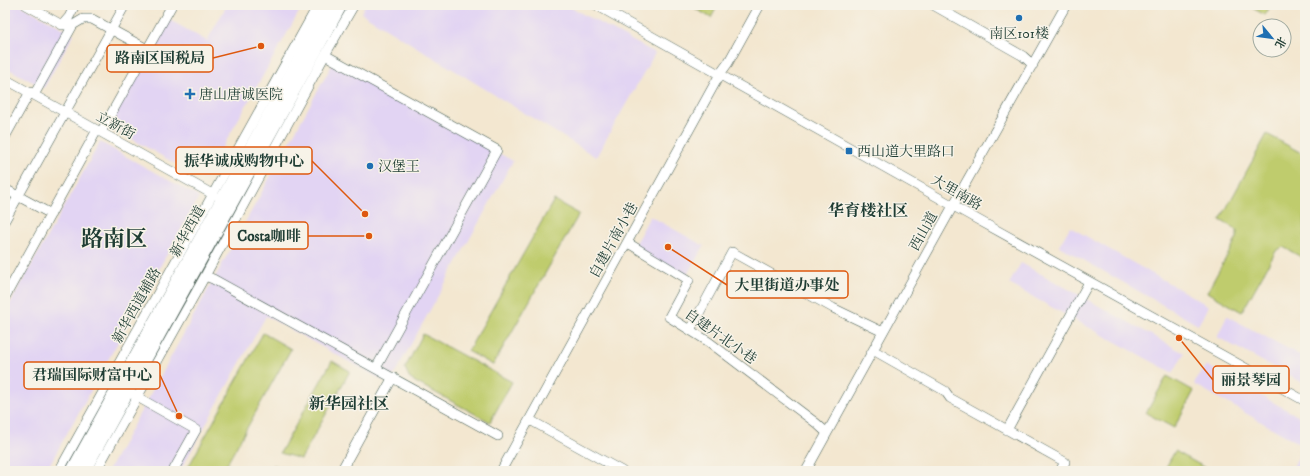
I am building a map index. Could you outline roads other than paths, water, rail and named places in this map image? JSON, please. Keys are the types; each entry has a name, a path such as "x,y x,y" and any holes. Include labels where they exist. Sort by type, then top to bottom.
{"main road":[{"name":"新华西道","path":"72,471 329,5"},
{"name":"新华西道","path":"84,471 133,394 341,5"}],"street":[{"path":"28,5 62,25 72,25 83,20 92,19 147,49"},
{"path":"62,25 69,17 75,5"},
{"path":"5,220 125,5"},
{"path":"5,297 51,214 172,5"},
{"name":"新华西道辅路","path":"59,471 214,195 318,5"},
{"path":"96,471 133,394 205,276 325,55 354,5"},
{"name":"大里南路","path":"596,5 1089,282 1305,401"},
{"path":"720,74 724,61 756,5"},
{"path":"720,74 728,63 760,5"},
{"path":"932,5 1023,56 1033,65"},
{"name":"西山道","path":"806,471 872,350 1066,5"},
{"path":"5,137 72,25"},
{"path":"325,55 497,150 376,368"},
{"name":"自建片南小巷","path":"501,471 720,74"},
{"name":"立新街","path":"5,78 214,195"},
{"path":"5,189 51,214"},
{"name":"自建片北小巷","path":"628,243 689,280 669,317 714,346 816,423 827,433"},
{"path":"690,330 732,252 833,308 883,332"},
{"path":"205,276 393,377 498,436"},
{"path":"1007,430 1089,282"},
{"path":"872,350 944,391 950,398 1065,462 1060,471"},
{"path":"341,471 393,377"},
{"path":"133,394 196,430 174,471"},
{"path":"530,420 622,471"}],"place":[{"name":"南区101楼","path":"1019,18"},
{"name":"路南区国税局","path":"261,46"},
{"name":"唐山唐诚医院","path":"190,94"},
{"name":"西山道大里路口","path":"849,151"},
{"name":"汉堡王","path":"370,166"},
{"name":"振华诚成购物中心","path":"365,214"},
{"name":"Costa咖啡","path":"369,236"},
{"name":"大里街道办事处","path":"668,247"},
{"name":"丽景琴园","path":"1179,338"},
{"name":"君瑞国际财富中心","path":"179,416"}],"district":[{"name":"华育楼社区","path":"868,210"},
{"name":"路南区","path":"114,238"},
{"name":"新华园社区","path":"349,403"}]}
